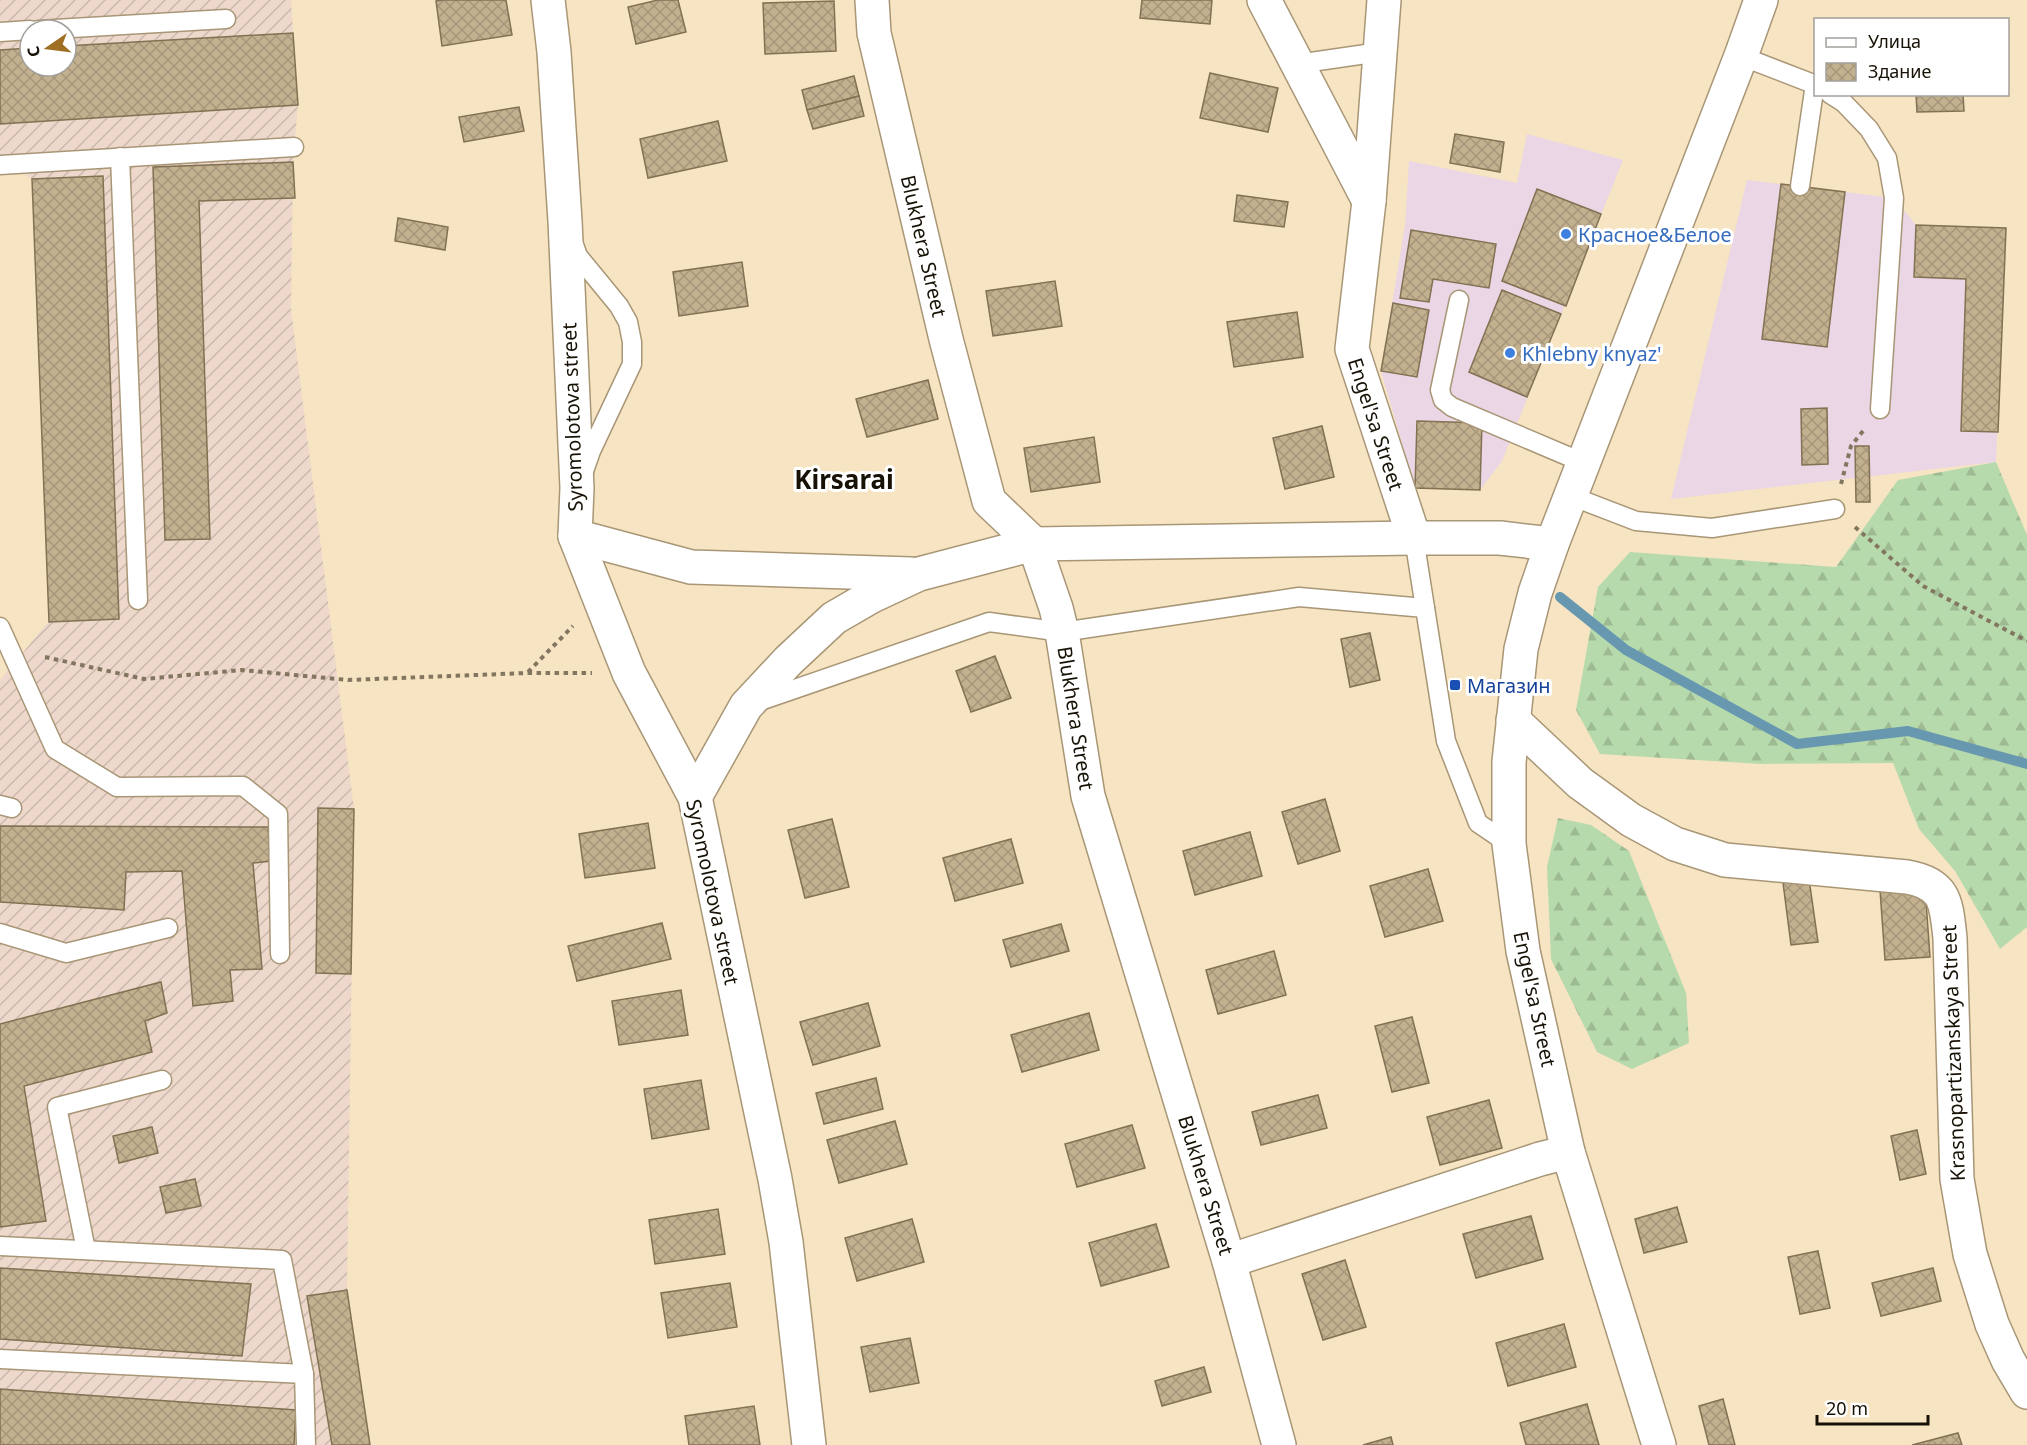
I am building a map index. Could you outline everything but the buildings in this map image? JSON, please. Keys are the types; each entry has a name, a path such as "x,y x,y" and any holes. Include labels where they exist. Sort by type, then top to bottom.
{"street":[{"name":"Syromolotova street","path":"548,0 554,52 565,221 578,488 575,536 628,673 695,797 775,1179 786,1242 809,1445"},
{"name":"Blukhera Street","path":"872,0 877,44 946,339 989,501 1034,544 1056,608 1062,632 1088,796 1229,1261 1280,1445"},
{"path":"1264,0 1369,201"},
{"name":"Engel'sa Street","path":"1384,0 1369,201 1352,349 1414,538"},
{"path":"695,797 746,705 788,662 834,618 872,596 919,574 1034,544 1500,538 1552,544 1761,0"},
{"path":"575,536 691,567 919,574"},
{"name":"Engel'sa Street","path":"1552,544 1535,593 1521,649 1509,762 1509,844 1523,951 1569,1152 1659,1445"},
{"name":"Krasnopartizanskaya Street","path":"1513,720 1580,783 1631,820 1675,844 1725,860 1913,878 1931,885 1940,893 1946,904 1950,938 1957,1179 1966,1232 1970,1254 1992,1324 2008,1360 2027,1392"},
{"path":"1229,1261 1540,1159 1569,1152"}],"lane":[{"path":"78,28 226,19"},
{"path":"0,32 18,31"},
{"path":"1298,64 1380,52"},
{"path":"1741,56 1814,85"},
{"path":"1800,186 1814,92"},
{"path":"1833,96 1844,103 1869,129 1887,158 1894,198 1880,409"},
{"path":"0,165 294,147"},
{"path":"120,157 138,600"},
{"path":"565,221 578,256 620,306 628,322 632,342 632,364 591,452 578,488"},
{"path":"1459,300 1440,390 1443,400 1452,407 1584,463"},
{"path":"1571,496 1636,520 1712,528 1835,509"},
{"path":"1414,538 1446,741 1478,823 1509,844"},
{"path":"746,705 989,622 1062,632 1299,597 1425,608"},
{"path":"0,627 55,749 117,787 243,786 278,814 280,954"},
{"path":"0,933 66,954 168,928"},
{"path":"86,1250 57,1107 162,1080"},
{"path":"0,1246 282,1260 304,1374 306,1445"},
{"path":"0,1359 304,1374"}],"path":[{"path":"1880,409 1851,446 1835,509 1923,586 2027,641"},
{"path":"527,673 600,600"},
{"path":"10,650 144,679 242,670 348,680 527,673 628,673"}],"shaded area":[{"path":"0,0 291,0 298,105 293,162 291,309 354,809 347,1290 370,1445 0,1445 0,680 49,621 32,179 0,160"},
{"path":"1527,134 1623,160 1502,461 1480,490 1415,488 1381,371 1405,225 1409,161 1517,183"},
{"path":"1747,180 1894,198 1916,225 2006,228 1996,462 1671,499"}],"green space":[{"path":"1996,462 2027,535 2027,927 2000,949 1955,871 1919,829 1893,763 1761,764 1600,754 1576,710 1598,587 1630,552 1836,567 1898,480"},
{"path":"1558,818 1591,825 1629,851 1686,993 1689,1043 1632,1069 1597,1052 1551,959 1547,867"}],"waterway":[{"path":"1560,597 1626,650 1797,744 1908,731 2027,764"}],"place":[{"name":"Красное&Белое","path":"1566,234"},
{"name":"Khlebny knyaz'","path":"1510,353"},
{"name":"Магазин","path":"1455,685"}],"district":[{"name":"Kirsarai","path":"844,479"}]}
